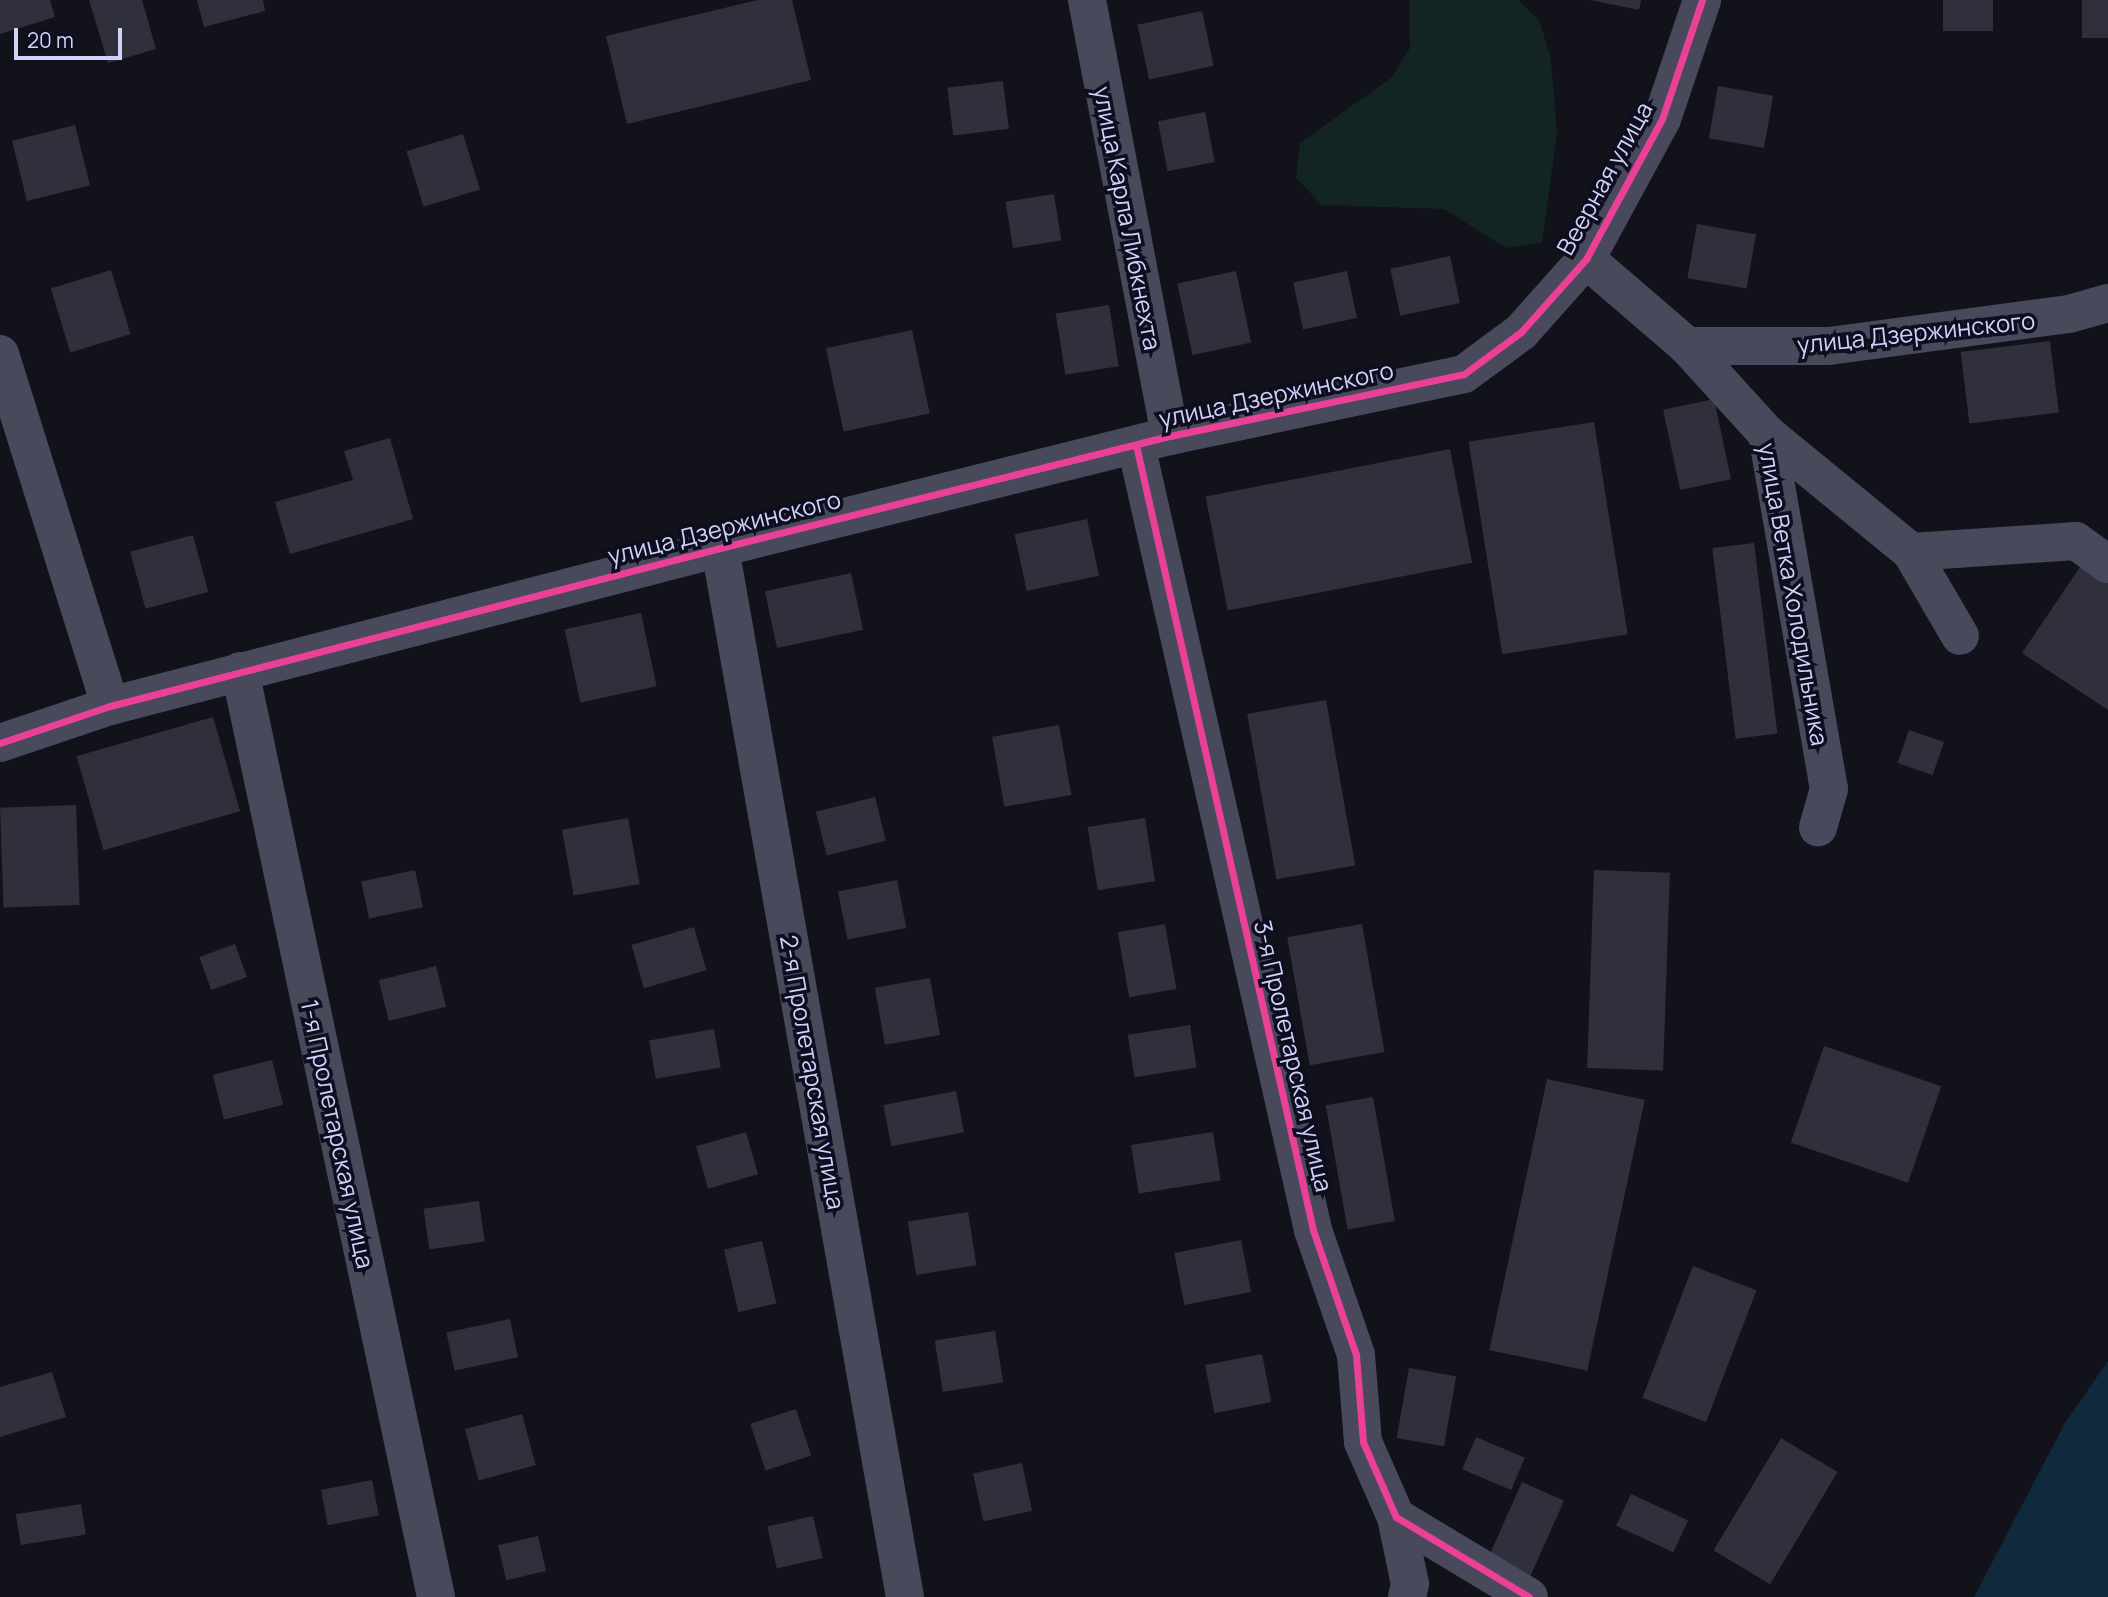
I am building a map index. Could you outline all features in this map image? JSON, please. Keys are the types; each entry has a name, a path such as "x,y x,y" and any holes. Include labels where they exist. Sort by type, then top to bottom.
{"street":[{"name":"улица Карла Либкнехта","path":"1087,0 1153,440"},
{"name":"Веерная улица","path":"1464,374 1521,332 1586,259 1662,119 1702,0"},
{"path":"1586,259 1687,346"},
{"name":"улица Дзержинского","path":"1687,346 1829,346 2069,314 2108,303"},
{"name":"улица Ветка Холодильника","path":"1687,346 1767,434 1829,789 1818,828"},
{"path":"0,354 110,706"},
{"name":"улица Дзержинского","path":"0,743 110,706 720,548 1153,440 1464,374"},
{"path":"1767,434 1911,552 1960,636"},
{"name":"3-я Пролетарская улица","path":"1153,440 1313,1230 1356,1355 1363,1442 1396,1517 1410,1584 1406,1597"},
{"path":"1911,552 2076,541 2108,564"},
{"name":"2-я Пролетарская улица","path":"720,548 905,1597"},
{"name":"1-я Пролетарская улица","path":"240,671 436,1597"},
{"path":"1396,1517 1529,1597"}],"green space":[{"path":"1409,0 1518,0 1540,22 1551,60 1557,133 1542,243 1506,248 1444,209 1322,205 1296,178 1300,143 1391,78 1410,48"}],"water":[{"path":"2108,1361 2108,1597 1974,1597 2065,1423"}],"building":[{"path":"0,0 50,0 55,17 0,34"},
{"path":"89,0 142,0 156,49 108,63"},
{"path":"197,0 263,0 265,11 204,27"},
{"path":"758,0 792,0 811,80 627,124 606,36"},
{"path":"1590,0 1641,0 1639,10"},
{"path":"1943,0 1993,0 1993,31 1943,31"},
{"path":"2082,0 2108,0 2108,38 2082,38"},
{"path":"1202,11 1214,66 1149,79 1137,25"},
{"path":"1003,81 1009,129 953,135 947,88"},
{"path":"1718,86 1773,96 1764,148 1709,138"},
{"path":"1205,112 1215,162 1168,171 1158,121"},
{"path":"75,125 90,185 27,201 12,141"},
{"path":"463,134 480,189 424,207 407,151"},
{"path":"1054,194 1061,240 1013,248 1006,202"},
{"path":"1697,224 1756,234 1747,289 1687,278"},
{"path":"1450,256 1460,303 1400,316 1390,269"},
{"path":"111,270 131,334 70,352 51,288"},
{"path":"1236,271 1251,342 1192,355 1177,283"},
{"path":"1347,271 1357,318 1303,329 1293,282"},
{"path":"1109,305 1119,366 1065,375 1056,313"},
{"path":"912,330 930,413 844,431 826,348"},
{"path":"2050,341 2059,412 1969,423 1961,352"},
{"path":"1714,399 1731,479 1680,490 1663,410"},
{"path":"1594,422 1628,634 1502,654 1469,442"},
{"path":"390,438 413,519 290,554 275,502 353,480 344,451"},
{"path":"1450,449 1472,563 1228,610 1206,497"},
{"path":"1087,519 1099,576 1027,591 1015,534"},
{"path":"193,535 208,592 145,609 130,552"},
{"path":"1754,543 1777,734 1736,739 1712,548"},
{"path":"2092,549 2108,560 2108,710 2022,653"},
{"path":"851,573 863,630 777,648 765,591"},
{"path":"641,613 657,686 580,703 565,629"},
{"path":"1326,700 1355,865 1276,879 1247,714"},
{"path":"213,717 240,811 104,850 77,756"},
{"path":"1059,725 1071,795 1004,807 992,737"},
{"path":"1909,730 1944,742 1933,775 1898,763"},
{"path":"875,797 886,841 827,855 816,812"},
{"path":"76,805 79,905 4,908 0,808"},
{"path":"628,818 640,884 574,896 562,830"},
{"path":"1145,818 1155,881 1098,890 1088,827"},
{"path":"415,870 423,907 369,919 361,881"},
{"path":"1594,870 1670,873 1663,1071 1587,1068"},
{"path":"897,880 906,928 847,940 838,891"},
{"path":"1165,924 1176,989 1129,997 1118,932"},
{"path":"1362,924 1385,1052 1310,1065 1287,937"},
{"path":"694,927 706,970 644,988 632,945"},
{"path":"235,944 247,977 211,990 199,957"},
{"path":"436,966 446,1007 389,1021 379,980"},
{"path":"930,978 940,1035 885,1045 875,988"},
{"path":"1190,1025 1197,1067 1135,1077 1128,1035"},
{"path":"714,1029 721,1067 656,1079 649,1040"},
{"path":"1824,1046 1941,1086 1908,1183 1791,1142"},
{"path":"272,1060 283,1105 224,1119 213,1075"},
{"path":"1547,1079 1645,1100 1587,1371 1489,1350"},
{"path":"956,1091 964,1132 891,1146 883,1105"},
{"path":"1373,1097 1395,1221 1348,1229 1326,1105"},
{"path":"746,1132 758,1174 708,1189 696,1146"},
{"path":"1213,1132 1221,1180 1139,1193 1131,1145"},
{"path":"479,1201 485,1242 429,1249 424,1209"},
{"path":"968,1212 976,1265 916,1275 908,1222"},
{"path":"1241,1240 1251,1292 1184,1305 1174,1253"},
{"path":"762,1241 776,1303 738,1312 724,1250"},
{"path":"1693,1266 1756,1290 1706,1422 1642,1398"},
{"path":"510,1319 518,1357 455,1371 446,1333"},
{"path":"995,1331 1003,1382 943,1392 935,1341"},
{"path":"1262,1354 1271,1402 1214,1413 1205,1365"},
{"path":"1409,1368 1456,1376 1444,1446 1397,1438"},
{"path":"52,1372 66,1417 0,1437 0,1387"},
{"path":"796,1409 811,1456 765,1470 750,1424"},
{"path":"522,1414 536,1465 479,1480 465,1429"},
{"path":"1476,1437 1525,1458 1511,1490 1462,1469"},
{"path":"1781,1438 1838,1472 1770,1584 1714,1550"},
{"path":"1022,1463 1032,1511 983,1521 973,1473"},
{"path":"372,1480 379,1515 328,1525 321,1490"},
{"path":"1522,1482 1564,1501 1531,1576 1489,1557"},
{"path":"1631,1494 1688,1521 1673,1552 1616,1526"},
{"path":"81,1504 86,1535 21,1545 16,1514"},
{"path":"813,1516 823,1558 777,1568 767,1527"},
{"path":"538,1536 546,1571 506,1580 498,1545"}],"cycle path":[{"path":"0,743 110,706 720,548 1170,436 1464,374 1521,332 1586,259 1662,119 1702,0"},
{"path":"1136,445 1313,1230 1356,1355 1363,1442 1396,1517 1529,1597"}]}
